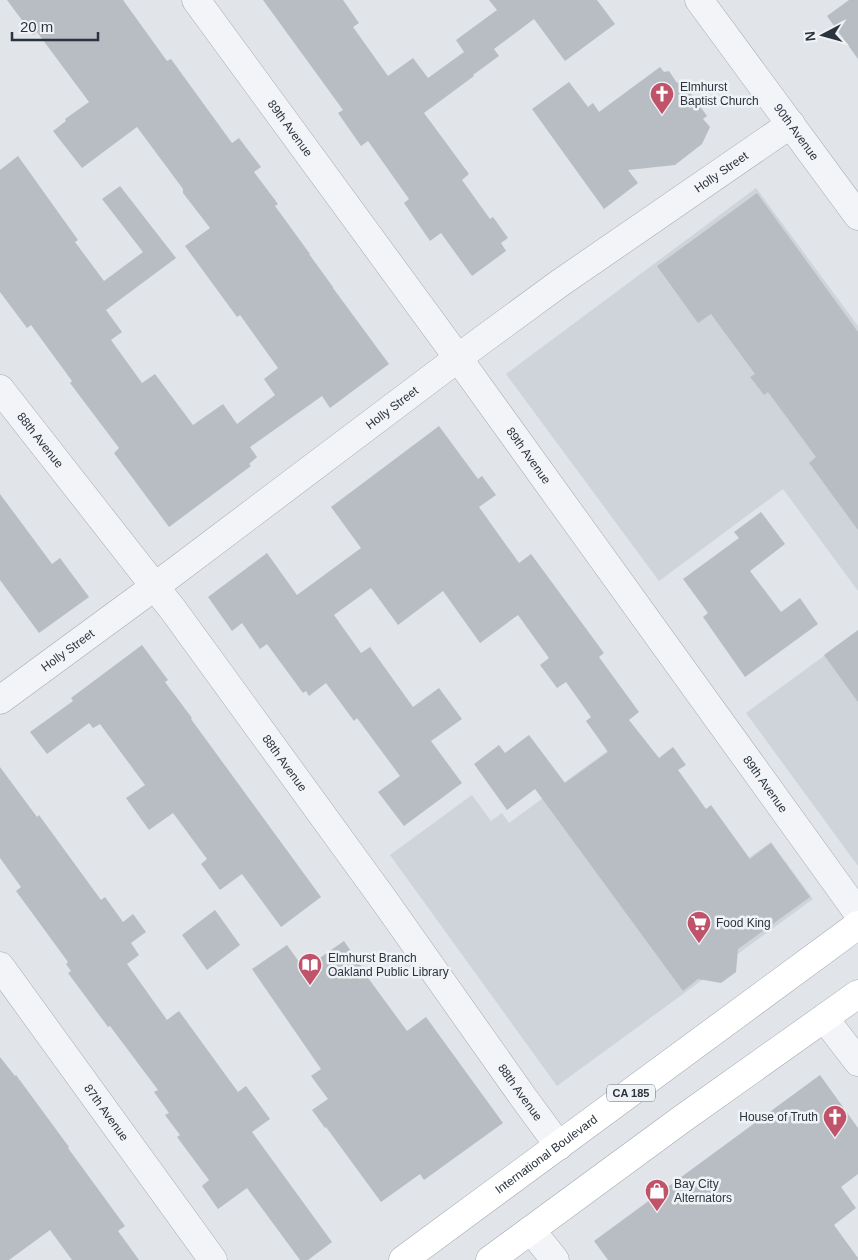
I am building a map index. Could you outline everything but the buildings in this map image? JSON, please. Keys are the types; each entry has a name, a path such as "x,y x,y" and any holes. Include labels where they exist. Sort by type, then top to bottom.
{"main road":[{"name":"International Boulevard","path":"403,1260 858,924"},
{"path":"490,1260 682,1119 858,994"}],"street":[{"name":"89th Avenue","path":"196,0 458,358 858,914"},
{"name":"90th Avenue","path":"699,0 858,216"},
{"name":"Holly Street","path":"0,700 458,358 560,284 790,124"},
{"name":"88th Avenue","path":"0,389 155,586 384,900 559,1146"},
{"name":"87th Avenue","path":"0,966 213,1260"},
{"path":"825,1018 858,1062"},
{"path":"531,1230 554,1260"}],"shaded area":[{"path":"756,188 858,326 858,591 783,489 659,581 506,374"},
{"path":"858,631 858,866 746,713"},
{"path":"610,749 710,886 771,842 813,899 557,1086 390,855 472,795 491,821 502,813 509,823"}],"place":[{"name":"Elmhurst Baptist Church","path":"662,115"},
{"name":"Food King","path":"699,944"},
{"name":"Elmhurst Branch Oakland Public Library","path":"310,986"},
{"name":"House of Truth","path":"835,1138"},
{"name":"Bay City Alternators","path":"657,1212"}]}
